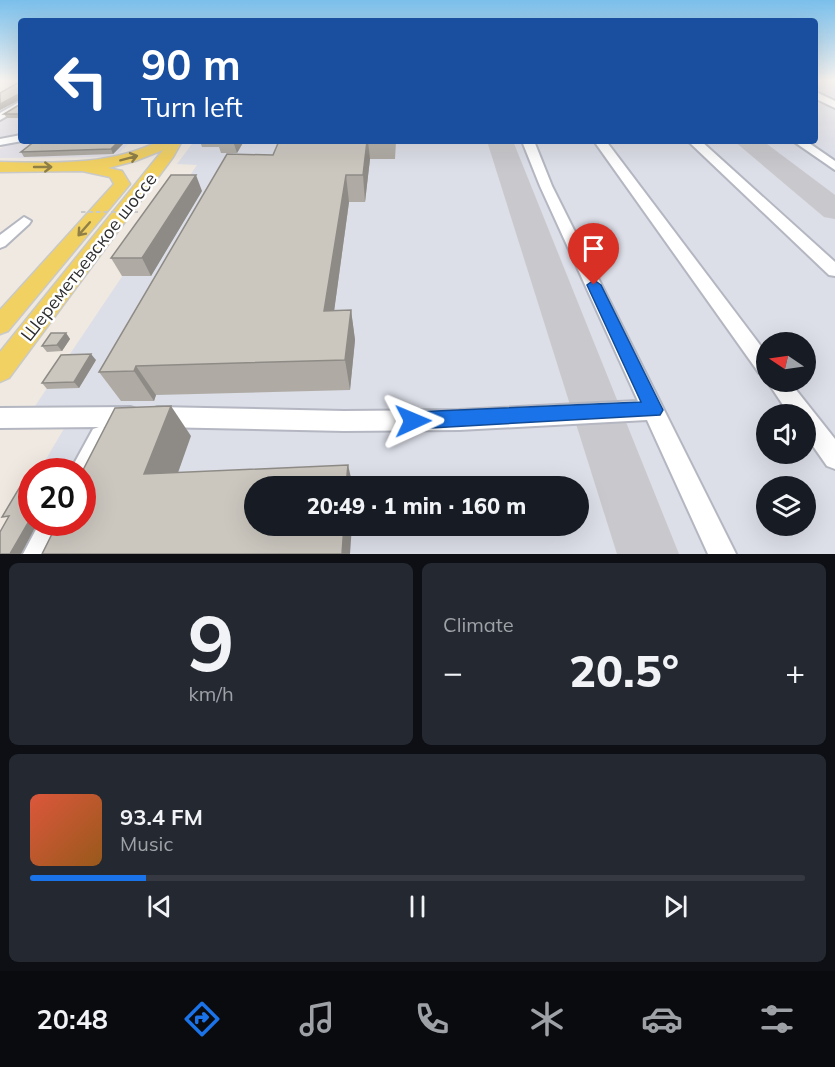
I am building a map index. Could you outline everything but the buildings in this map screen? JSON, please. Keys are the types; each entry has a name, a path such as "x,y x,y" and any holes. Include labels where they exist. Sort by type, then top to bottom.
{"main road":[{"path":"0,167 86,167 138,156 164,144"},
{"name":"Шереметьевское шоссе","path":"0,371 173,144"},
{"name":"Шереметьевское шоссе","path":"0,325 122,184 116,174 86,167"}],"lane":[{"path":"0,117 18,106"},
{"path":"0,142 18,139"},
{"path":"529,144 722,554"},
{"path":"602,144 756,353"},
{"path":"697,144 827,257 835,271"},
{"path":"804,144 835,165"},
{"path":"0,243 24,221"},
{"path":"785,392 794,404"},
{"path":"0,418 459,420 654,410"},
{"path":"89,458 111,417"},
{"path":"816,433 835,459"},
{"path":"37,554 47,536"}],"path":[{"path":"81,212 141,212"}],"shaded area":[{"path":"0,106 18,106 18,144 128,144 116,156 111,157 0,158 0,149 3,147 0,146"},
{"path":"818,106 835,106 835,554 0,554 18,536 96,536 96,458 47,458 65,427 27,418 197,165 177,164 192,144 818,144"}],"taxiway":[{"path":"501,144 638,520 648,554"},
{"path":"751,144 835,210"}],"route":[{"path":"413,421 654,410 594,285"}]}
